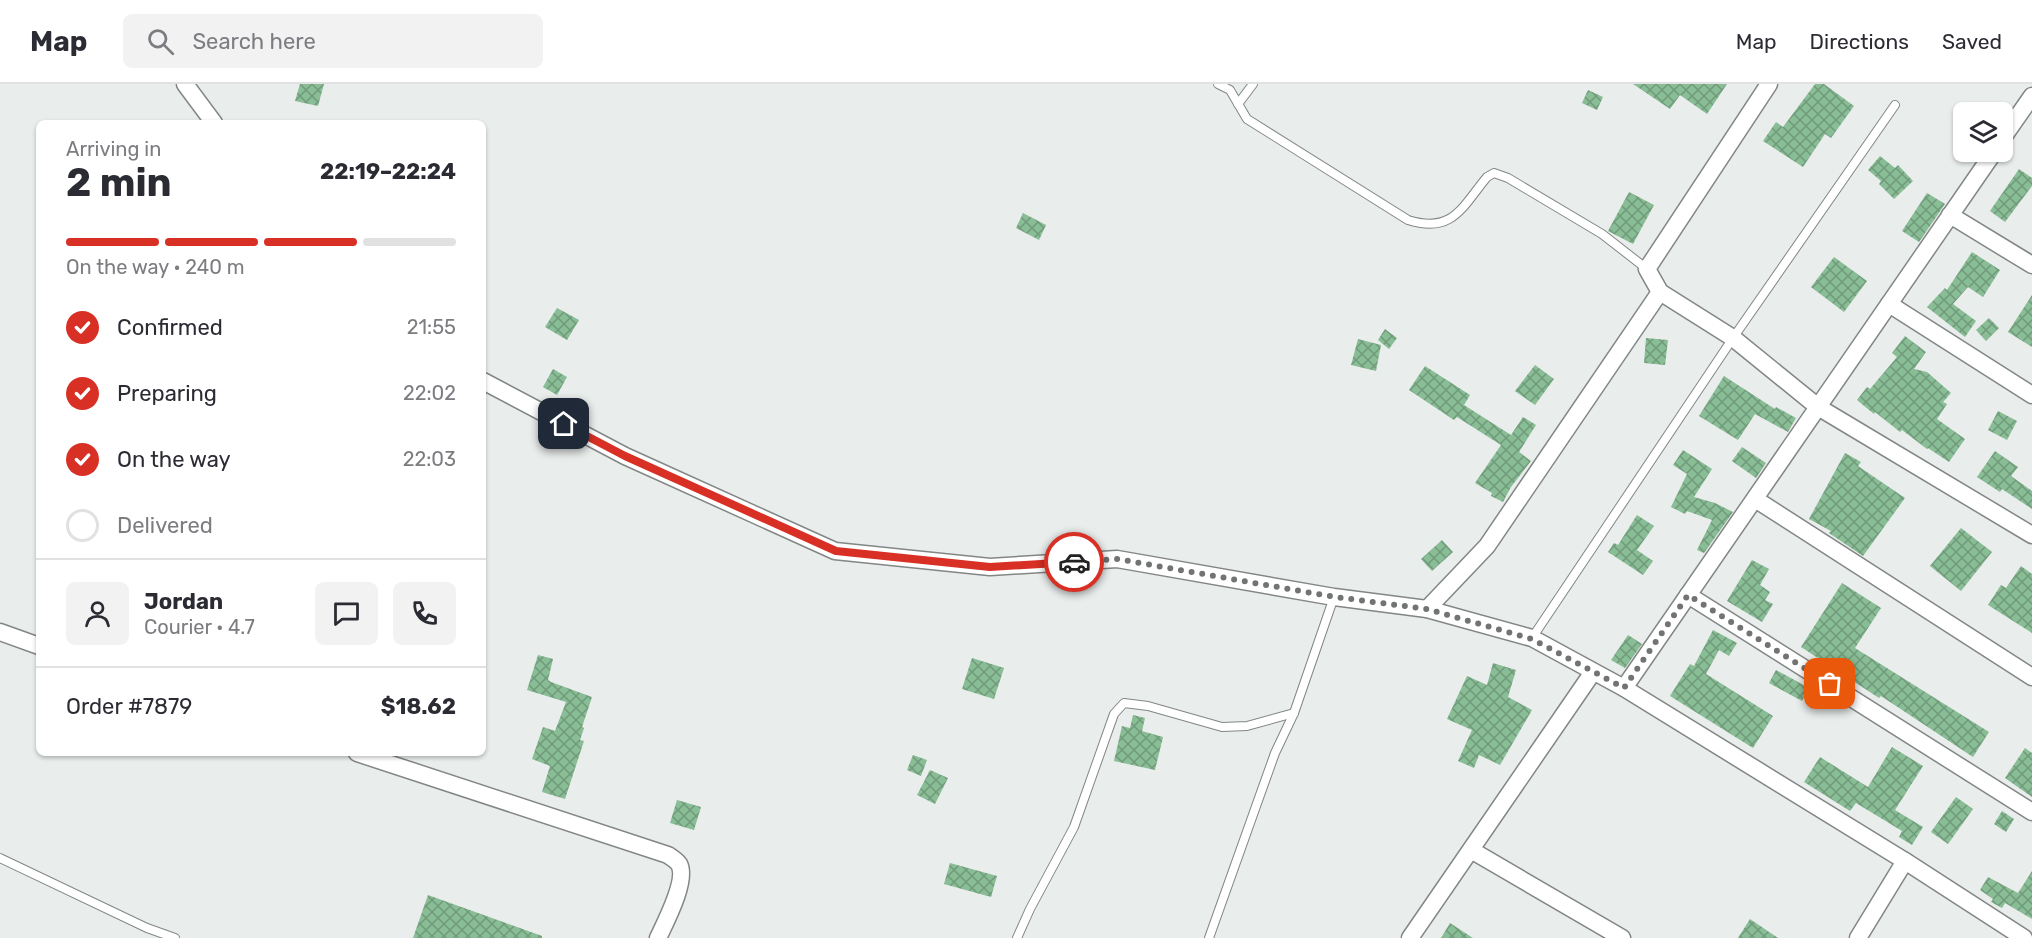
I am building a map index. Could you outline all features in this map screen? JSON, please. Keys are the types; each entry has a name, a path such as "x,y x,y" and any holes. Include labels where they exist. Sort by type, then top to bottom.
{"street":[{"path":"185,84 212,120"},
{"path":"1769,84 1647,269 1660,292 1733,338 1818,407 2032,536"},
{"path":"2013,130 2025,120 2032,96"},
{"path":"1624,688 1987,162"},
{"path":"1950,215 2032,265"},
{"path":"1427,609 1487,546 1660,292"},
{"path":"1889,304 2032,394"},
{"path":"486,383 625,456 836,551 990,567 1117,559 1335,597 1427,609 1532,639 1624,688 1905,861 2024,938"},
{"path":"1755,499 2032,677"},
{"path":"1688,595 2032,812"},
{"path":"0,632 36,645"},
{"path":"1410,938 1593,672"},
{"path":"366,756 668,855 679,865 681,876 672,908 658,938"},
{"path":"1471,850 1622,938"},
{"path":"1858,938 1905,861"}],"lane":[{"path":"1218,84 1230,90 1247,119 1408,220 1432,225 1454,217 1487,177 1494,173 1508,178 1602,234 1647,269"},
{"path":"1238,104 1253,84"},
{"path":"1532,639 1733,338 1895,105"},
{"path":"1209,938 1275,753 1294,713 1335,597"},
{"path":"1017,938 1074,827 1114,714 1124,703 1148,706 1222,728 1247,726 1294,713"},
{"path":"0,858 147,928 175,938"}],"building":[{"path":"300,84 324,84 318,106 295,101"},
{"path":"1633,84 1727,84 1707,114 1680,95 1670,109"},
{"path":"1815,84 1824,84 1854,106 1831,138 1825,134 1803,167 1763,141 1776,122 1783,127"},
{"path":"1588,90 1603,97 1597,110 1582,103"},
{"path":"1880,156 1895,168 1898,165 1913,181 1894,199 1879,184 1881,181 1868,170"},
{"path":"2019,169 2032,178 2032,186 2005,222 1990,211"},
{"path":"1629,192 1654,205 1633,244 1608,231"},
{"path":"1927,193 1945,204 1919,242 1902,231"},
{"path":"1023,213 1046,225 1039,240 1016,228"},
{"path":"1972,252 2000,270 1983,297 1968,287 1953,304 1976,321 1965,337 1927,307 1945,288 1947,290"},
{"path":"1834,257 1867,281 1844,312 1811,287"},
{"path":"2032,295 2032,347 2008,332"},
{"path":"557,308 579,320 567,340 545,327"},
{"path":"1989,318 1999,328 1986,341 1976,330"},
{"path":"1385,329 1397,338 1389,349 1378,340"},
{"path":"1905,336 1926,352 1914,369 1927,372 1951,393 1943,402 1947,404 1937,419 1965,439 1949,462 1902,430 1900,432 1857,400 1867,387 1870,389 1897,357 1892,353"},
{"path":"1646,338 1668,340 1665,365 1644,363"},
{"path":"1358,339 1381,345 1376,371 1351,365"},
{"path":"1535,365 1554,379 1535,405 1515,391"},
{"path":"1425,366 1470,395 1464,405 1511,435 1523,417 1536,425 1519,452 1531,461 1511,487 1503,502 1475,483 1501,445 1457,417 1454,420 1409,390"},
{"path":"553,369 567,377 557,395 543,387"},
{"path":"1724,376 1775,409 1776,407 1796,418 1788,432 1755,414 1738,440 1699,416"},
{"path":"1998,411 2017,421 2007,440 1988,430"},
{"path":"1742,447 1766,463 1756,478 1732,461"},
{"path":"1683,450 1712,469 1694,497 1715,503 1733,512 1704,553 1697,550 1712,520 1687,511 1685,514 1671,507 1687,474 1673,465"},
{"path":"1995,451 2018,467 2011,476 2032,491 2032,509 2002,489 2000,492 1977,477"},
{"path":"1845,453 1861,462 1858,466 1905,498 1863,556 1829,533 1831,531 1809,519"},
{"path":"1637,515 1654,526 1637,550 1653,561 1643,575 1608,552 1614,543 1618,545"},
{"path":"1961,528 1992,552 1961,591 1930,566"},
{"path":"1442,540 1453,552 1432,571 1421,559"},
{"path":"1752,560 1769,569 1760,585 1770,592 1765,600 1773,604 1762,622 1727,601"},
{"path":"2021,566 2032,574 2032,633 1988,605 2001,585 2006,588"},
{"path":"1842,583 1881,608 1855,648 1989,732 1973,757 1881,696 1879,698 1801,647"},
{"path":"1713,630 1737,643 1729,656 1719,650 1706,674 1773,716 1753,748 1670,696 1690,664 1694,666"},
{"path":"1628,635 1642,644 1625,668 1611,660"},
{"path":"538,655 553,659 548,680 592,697 582,727 584,728 580,740 584,741 565,799 542,792 550,766 532,759 543,727 555,731 566,702 527,690"},
{"path":"972,658 1004,668 994,699 962,689"},
{"path":"1493,663 1516,670 1508,697 1532,710 1500,765 1479,755 1474,768 1458,761 1472,730 1447,719 1467,676 1487,685"},
{"path":"1776,670 1809,688 1802,701 1769,683"},
{"path":"1133,715 1145,718 1142,731 1163,737 1155,770 1114,761 1122,726 1130,728"},
{"path":"1892,747 1923,766 1895,810 1923,827 1912,845 1899,837 1902,831 1856,803 1850,811 1804,782 1820,757 1868,787"},
{"path":"2025,748 2032,753 2032,797 2005,778"},
{"path":"913,755 927,760 921,776 907,770"},
{"path":"930,770 948,778 935,804 917,795"},
{"path":"1956,797 1973,809 1948,844 1931,832"},
{"path":"677,800 701,807 694,830 670,823"},
{"path":"2002,811 2014,819 2006,832 1994,824"},
{"path":"950,863 997,876 991,897 944,884"},
{"path":"2032,871 2032,919 2005,903 2002,908 1991,902 1993,899 1980,890 1988,877 2018,893"},
{"path":"428,895 542,936 542,938 413,938"},
{"path":"1750,919 1778,938 1738,938"},
{"path":"1450,923 1473,938 1441,938"}],"way so far":[{"path":"1074,562 1117,559 1335,597 1427,609 1532,639 1624,688 1688,595 1830,684"}],"route":[{"path":"564,424 625,456 836,551 990,567 1074,562"}]}
